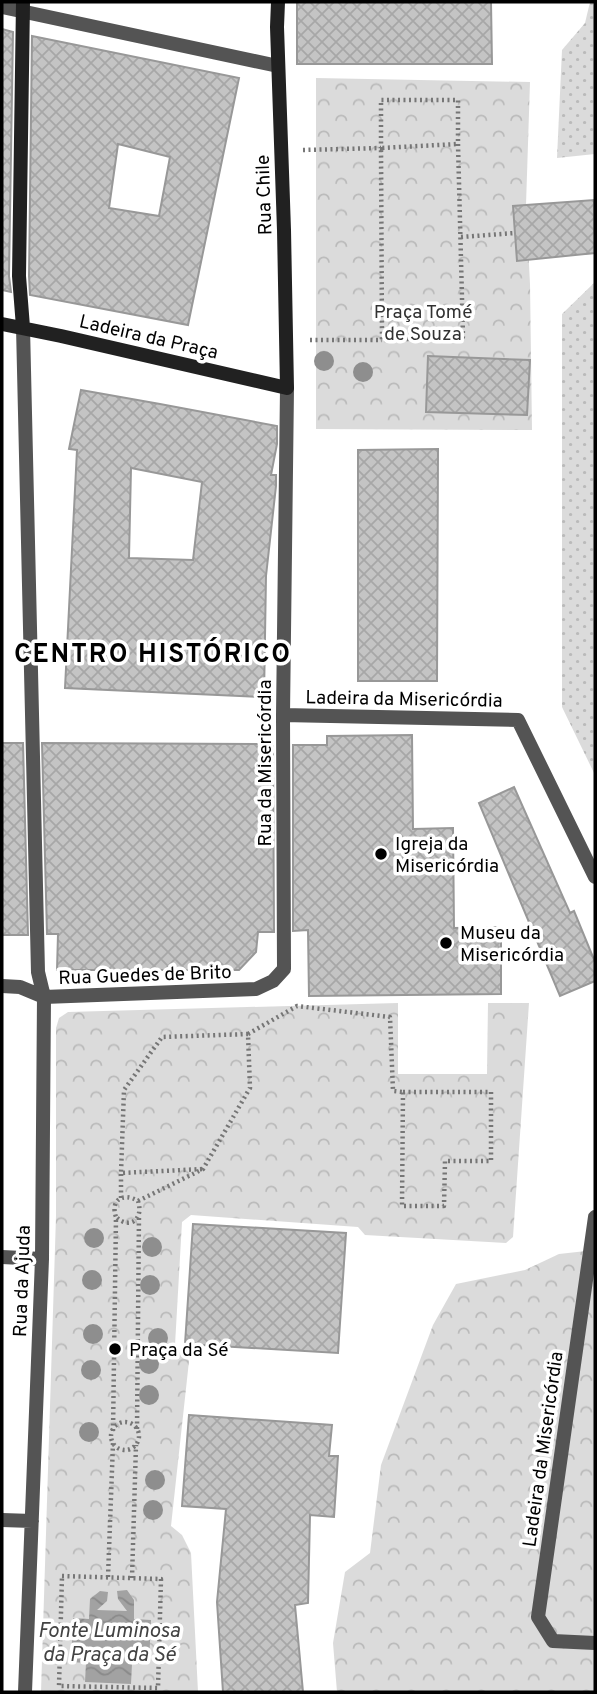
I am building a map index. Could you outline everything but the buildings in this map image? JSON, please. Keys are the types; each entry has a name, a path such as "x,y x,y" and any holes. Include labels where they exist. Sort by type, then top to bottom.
{"main road":[{"name":"Rua Chile","path":"278,2 287,388"},
{"path":"23,6 19,276 23,327"},
{"name":"Ladeira da Praça","path":"2,324 287,388"}],"street":[{"path":"2,7 23,6 278,66"},
{"name":"Rua da Ajuda","path":"23,327 38,972 44,997 42,1259 25,1692"},
{"name":"Rua da Misericórdia","path":"284,970 283,715 287,388"},
{"name":"Ladeira da Misericórdia","path":"283,715 517,720 595,877"},
{"name":"Rua Guedes de Brito","path":"2,986 20,987 44,997 256,989 274,981 284,970"},
{"name":"Ladeira da Misericórdia","path":"595,1217 538,1616 553,1641 595,1643"},
{"path":"2,1258 42,1259"},
{"path":"2,1520 32,1521"}],"path":[{"path":"310,340 382,340 463,337 458,100 381,100 382,340"},
{"path":"281,151 458,144"},
{"path":"461,237 515,233"},
{"path":"108,1577 113,1443 114,1213 115,1205 121,1198 124,1090 162,1037 248,1034 297,1006 390,1017 393,1091 491,1092 491,1161 445,1161 444,1206 402,1206 403,1092"},
{"path":"138,1201 203,1169 250,1088 248,1034"},
{"path":"121,1172 203,1169"},
{"path":"121,1198 129,1197 138,1201"},
{"path":"132,1578 136,1445 139,1437 138,1201"},
{"path":"116,1217 127,1223 134,1221 139,1214"},
{"path":"113,1430 119,1424 127,1423 137,1429"},
{"path":"113,1443 124,1450 136,1445"},
{"path":"62,1576 132,1578 161,1579 158,1688 93,1690 59,1686 62,1576"}],"green space":[{"path":"590,2 595,2 595,154 557,158 562,50 585,23"},
{"name":"Praça Tomé de Souza","path":"316,78 530,82 526,205 532,430 316,429"},
{"path":"594,283 595,775 562,707 562,314"},
{"name":"Praça da Sé","path":"398,1003 398,1074 487,1074 488,1003 529,1003 513,1237 506,1243 365,1235 358,1227 191,1215 182,1222 175,1345 189,1361 171,1526 182,1535 191,1553 198,1692 41,1692 56,1216 56,1028 59,1018 68,1012"},
{"path":"595,1250 595,1692 337,1692 333,1643 345,1572 370,1553 381,1465 433,1325 456,1284 525,1270 559,1254"}],"water":[{"name":"Fonte Luminosa da Praça da Sé","path":"127,1590 134,1600 134,1619 151,1620 149,1664 132,1664 131,1684 85,1682 86,1663 71,1662 73,1618 89,1619 90,1599 100,1591 108,1592 107,1601 97,1610 127,1611 118,1599 117,1591"}],"place":[{"name":"Igreja da Misericórdia","path":"381,854"},
{"name":"Museu da Misericórdia","path":"446,943"},
{"name":"Praça da Sé","path":"115,1349"}],"district":[{"name":"CENTRO HISTÓRICO","path":"153,653"}]}
